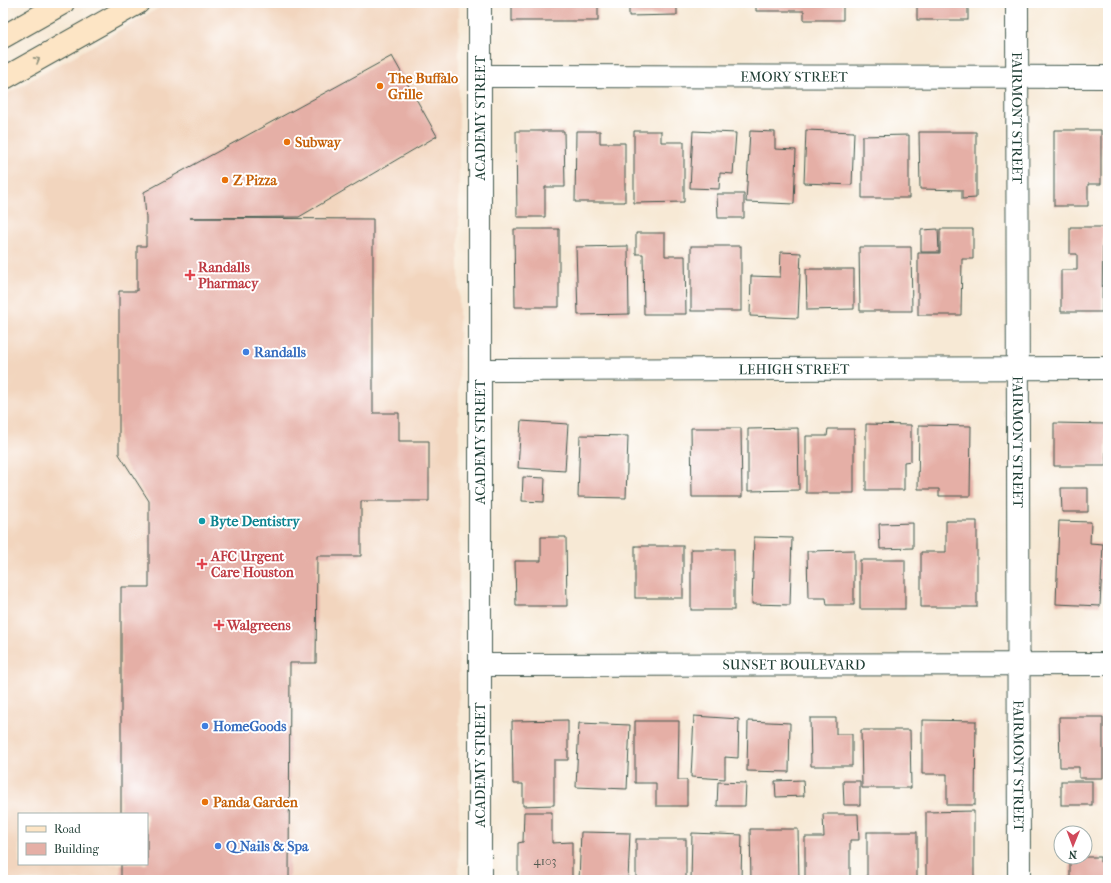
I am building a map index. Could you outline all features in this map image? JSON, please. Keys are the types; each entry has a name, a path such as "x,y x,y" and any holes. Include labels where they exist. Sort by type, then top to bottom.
{"main road":[{"path":"3,37 63,3"},
{"path":"3,79 138,3"}],"street":[{"name":"ACADEMY STREET","path":"480,3 480,880"},
{"name":"FAIRMONT STREET","path":"1017,3 1019,880"},
{"name":"EMORY STREET","path":"480,76 1108,77"},
{"name":"LEHIGH STREET","path":"480,370 1108,368"},
{"name":"SUNSET BOULEVARD","path":"480,666 1108,664"}],"shaded area":[{"path":"168,3 459,3 459,880 3,880 3,96"}],"building":[{"path":"512,3 598,3 598,21 512,21"},
{"path":"629,3 677,3 677,15 629,16"},
{"path":"756,3 843,3 843,20 804,20 804,11 756,11"},
{"path":"917,3 968,3 968,20 917,20"},
{"path":"392,56 437,136 299,217 190,218 373,219 373,413 399,413 399,441 429,441 429,501 361,501 361,556 317,556 316,663 290,663 289,880 121,880 121,865 148,865 148,813 121,813 121,587 149,587 149,501 119,454 119,291 137,291 137,246 146,246 144,192"},
{"path":"806,130 854,132 852,185 804,183"},
{"path":"1054,130 1101,130 1101,184 1088,184 1088,206 1054,206"},
{"path":"516,131 564,131 565,187 545,187 545,217 517,217"},
{"path":"576,131 600,131 600,143 625,143 625,202 575,202"},
{"path":"634,131 661,131 661,142 684,142 684,202 634,203"},
{"path":"693,131 736,133 733,174 720,173 719,189 690,188"},
{"path":"750,131 775,132 775,149 796,150 794,204 746,202"},
{"path":"919,132 976,132 976,198 962,199 962,190 920,189"},
{"path":"909,135 909,198 862,198 862,136"},
{"path":"717,194 744,194 744,218 718,218"},
{"path":"1070,227 1103,227 1102,312 1061,312 1061,270 1077,270 1077,254 1070,254"},
{"path":"514,229 559,229 559,307 515,307"},
{"path":"938,229 939,252 921,252 921,230"},
{"path":"940,229 973,229 973,259 962,259 961,315 918,315 918,253 940,253"},
{"path":"636,233 665,233 665,256 685,256 686,314 644,314 643,254 636,254"},
{"path":"628,246 629,314 578,315 576,247"},
{"path":"691,246 741,246 741,311 691,311"},
{"path":"859,247 911,247 912,311 860,311"},
{"path":"781,252 801,253 798,318 750,316 751,276 780,277"},
{"path":"806,269 854,269 854,309 807,310"},
{"path":"521,421 568,424 565,471 518,468"},
{"path":"1054,423 1106,424 1106,466 1054,466"},
{"path":"866,424 911,425 911,461 904,462 904,490 866,490"},
{"path":"919,425 971,426 970,496 939,496 939,489 918,489"},
{"path":"691,428 741,428 742,497 692,497"},
{"path":"798,428 799,490 748,491 748,429"},
{"path":"828,429 854,429 854,493 806,493 806,436 827,436"},
{"path":"580,435 628,436 626,498 578,497"},
{"path":"523,477 545,478 544,502 522,501"},
{"path":"1061,488 1088,488 1088,512 1062,512"},
{"path":"946,521 977,521 977,607 921,607 921,552 946,552"},
{"path":"1059,521 1091,522 1090,543 1103,544 1100,606 1056,604"},
{"path":"913,523 913,548 880,549 879,524"},
{"path":"541,537 566,537 567,606 516,606 515,561 541,561"},
{"path":"754,537 792,538 790,605 752,604"},
{"path":"635,546 683,546 683,598 635,598"},
{"path":"691,549 734,549 734,610 691,610"},
{"path":"854,550 854,605 827,605 826,598 808,598 807,551"},
{"path":"860,560 905,560 905,609 860,609"},
{"path":"694,716 739,719 738,758 725,757 725,779 691,777"},
{"path":"1059,717 1103,717 1103,778 1079,778 1079,767 1060,767"},
{"path":"810,718 836,718 836,734 852,734 852,766 811,766"},
{"path":"568,720 568,760 554,760 554,805 523,806 523,784 513,784 512,721"},
{"path":"922,720 976,721 975,805 947,805 947,774 922,774"},
{"path":"635,721 679,721 678,780 687,780 687,806 656,806 656,783 635,783"},
{"path":"748,721 790,723 789,772 747,771"},
{"path":"579,723 630,725 627,789 576,787"},
{"path":"861,730 910,730 911,788 862,788"},
{"path":"803,780 804,796 776,797 775,781"},
{"path":"843,781 860,781 860,805 844,805"},
{"path":"1061,781 1092,781 1092,805 1061,805"},
{"path":"718,782 746,783 745,806 717,806"},
{"path":"974,811 974,880 926,880 926,812"},
{"path":"524,812 552,812 552,843 572,842 572,880 518,880 518,843 523,842"},
{"path":"823,814 858,814 859,840 850,840 850,880 805,880 805,837 824,837"},
{"path":"750,829 798,829 799,880 751,880"},
{"path":"581,832 630,833 628,880 579,880"},
{"path":"867,832 917,832 917,880 867,880"},
{"path":"692,833 742,835 741,880 691,880"},
{"path":"636,839 686,839 686,880 636,880"},
{"path":"1093,857 1100,857 1100,862 1108,862 1108,880 1070,880 1070,865 1093,865"}],"place":[{"name":"The Buffalo Grille","path":"380,86"},
{"name":"Subway","path":"287,142"},
{"name":"Z Pizza","path":"225,180"},
{"name":"Randalls Pharmacy","path":"190,275"},
{"name":"Randalls","path":"246,352"},
{"name":"Byte Dentistry","path":"202,521"},
{"name":"AFC Urgent Care Houston","path":"202,564"},
{"name":"Walgreens","path":"219,625"},
{"name":"HomeGoods","path":"205,726"},
{"name":"Panda Garden","path":"205,802"},
{"name":"Q Nails & Spa","path":"218,846"}]}
